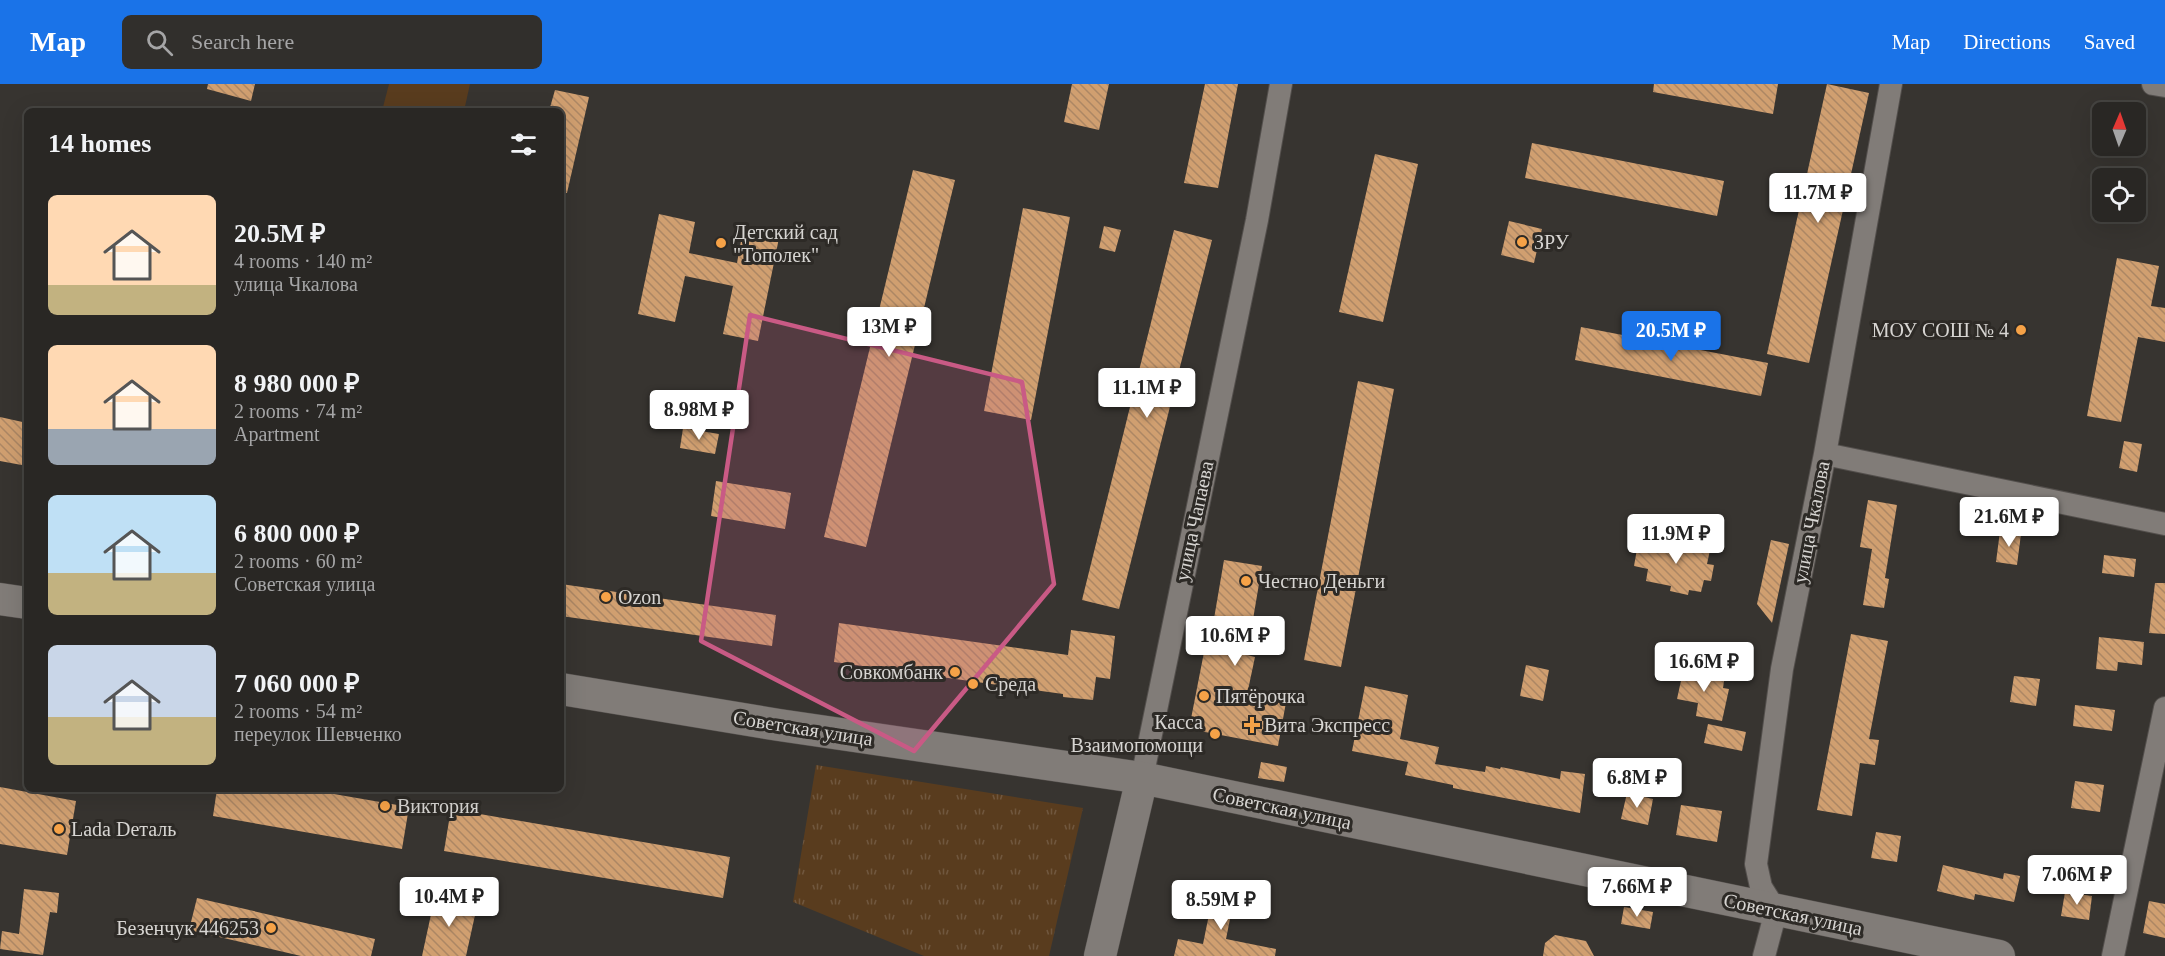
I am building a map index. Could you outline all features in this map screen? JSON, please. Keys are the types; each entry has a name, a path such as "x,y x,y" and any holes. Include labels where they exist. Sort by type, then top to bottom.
{"street":[{"name":"улица Чапаева","path":"1100,956 1142,778 1257,220 1281,84"},
{"name":"улица Чкалова","path":"1776,911 1761,888 1756,864 1782,669 1825,454 1891,84"},
{"path":"2153,84 2165,86"},
{"path":"1825,454 2165,524"},
{"path":"0,599 24,603"},
{"name":"Советская улица","path":"564,690 779,725 1142,778 1999,956"},
{"path":"2114,956 2165,708"},
{"path":"1764,956 1776,911"}],"highlighted area":[{"path":"750,315 1022,382 1054,584 914,751 701,641"}],"green space":[{"path":"389,84 470,84 465,108 383,108"},
{"path":"816,765 1083,808 1049,956 924,956 793,902"}],"building":[{"path":"208,84 255,84 251,101 207,89"},
{"path":"1072,84 1109,84 1099,130 1064,122"},
{"path":"1205,84 1238,84 1218,188 1184,183"},
{"path":"1654,84 1778,84 1773,114 1653,92"},
{"path":"1827,84 1869,93 1809,363 1767,354"},
{"path":"555,90 589,97 567,193 564,193 564,108 550,108"},
{"path":"1532,143 1724,181 1717,216 1525,178"},
{"path":"1375,154 1418,164 1383,322 1339,312"},
{"path":"913,170 955,180 866,547 824,537"},
{"path":"1023,208 1070,217 1031,420 984,411"},
{"path":"659,214 695,222 689,253 737,263 743,230 779,238 758,341 723,334 733,286 685,276 675,322 638,314"},
{"name":"ЗРУ","path":"1509,221 1542,229 1534,263 1501,255"},
{"path":"1104,226 1121,230 1115,252 1099,248"},
{"path":"1174,230 1212,240 1119,609 1082,600"},
{"path":"2117,258 2159,266 2151,306 2165,308 2165,342 2138,337 2121,422 2087,416"},
{"path":"1581,327 1768,363 1761,396 1575,360"},
{"path":"1358,381 1394,389 1341,667 1304,660"},
{"path":"0,417 24,422 24,465 0,461"},
{"path":"683,428 719,434 715,454 680,448"},
{"path":"2124,441 2142,444 2137,472 2119,468"},
{"path":"716,481 791,493 785,529 711,516"},
{"path":"1868,500 1897,505 1885,578 1889,579 1884,608 1863,605 1872,549 1860,547"},
{"path":"2000,531 2021,534 2017,565 1996,562"},
{"path":"1654,539 1680,544 1681,539 1697,543 1696,547 1710,550 1707,564 1714,565 1711,581 1704,580 1701,592 1689,590 1688,595 1670,591 1671,586 1646,581 1648,569 1634,566 1637,549 1652,552"},
{"path":"1771,540 1789,544 1772,623 1757,604"},
{"path":"2104,555 2136,559 2134,577 2102,573"},
{"path":"1224,560 1262,566 1247,655 1255,657 1248,690 1287,697 1278,746 1189,729 1205,647 1209,648"},
{"path":"2155,583 2165,583 2165,634 2149,633"},
{"path":"564,584 776,615 772,646 564,616"},
{"path":"839,623 1068,655 1071,630 1115,636 1110,679 1096,677 1093,700 834,662"},
{"path":"1851,634 1888,641 1869,739 1879,740 1875,765 1860,763 1852,816 1817,810"},
{"path":"2099,637 2144,642 2142,665 2118,662 2117,671 2096,669"},
{"path":"1526,665 1549,670 1543,701 1520,696"},
{"path":"1684,667 1725,675 1723,688 1729,689 1722,721 1696,716 1698,703 1677,699"},
{"path":"2014,676 2040,679 2036,706 2010,702"},
{"path":"1365,686 1408,695 1400,739 1439,747 1435,764 1485,772 1486,766 1500,769 1501,767 1560,779 1561,771 1585,774 1580,813 1453,788 1453,785 1405,775 1408,762 1352,751"},
{"path":"2075,705 2115,710 2112,731 2073,726"},
{"path":"1708,724 1746,732 1742,751 1704,743"},
{"path":"1261,762 1287,767 1284,782 1258,778"},
{"path":"2075,781 2104,785 2100,812 2071,808"},
{"path":"0,787 76,801 67,855 0,844"},
{"path":"217,792 322,792 409,807 402,849 213,816"},
{"path":"1627,793 1653,799 1648,825 1621,819"},
{"path":"1681,805 1722,811 1717,842 1676,835"},
{"path":"451,809 730,857 723,898 444,851"},
{"path":"1876,832 1901,836 1897,862 1871,858"},
{"path":"1943,865 2003,879 2004,873 2020,876 2014,902 1975,894 1974,900 1937,891"},
{"path":"1216,880 1237,884 1226,939 1276,949 1275,956 1174,956 1178,939 1203,944"},
{"path":"24,889 59,893 57,913 50,912 43,955 0,949 2,931 19,934"},
{"path":"2065,892 2092,896 2089,920 2061,916"},
{"path":"435,896 477,906 466,956 422,956"},
{"path":"197,898 375,939 371,956 301,956 189,930"},
{"path":"2149,901 2165,904 2165,938 2143,933"},
{"path":"1624,907 1653,912 1650,929 1621,924"},
{"path":"1555,935 1586,941 1594,956 1543,956 1545,943"}],"place":[{"name":"ЗРУ","path":"1522,242"},
{"name":"Детский сад \"Тополек\"","path":"721,243"},
{"name":"МОУ СОШ № 4","path":"2021,330"},
{"name":"Честно Деньги","path":"1246,581"},
{"name":"Ozon","path":"606,597"},
{"name":"Совкомбанк","path":"955,672"},
{"name":"Среда","path":"973,684"},
{"name":"Пятёрочка","path":"1204,696"},
{"name":"Вита Экспресс","path":"1252,725"},
{"name":"Касса Взаимопомощи","path":"1215,734"},
{"name":"Виктория","path":"385,806"},
{"name":"Lada Dеталь","path":"59,829"},
{"name":"Безенчук 446253","path":"271,928"}]}
